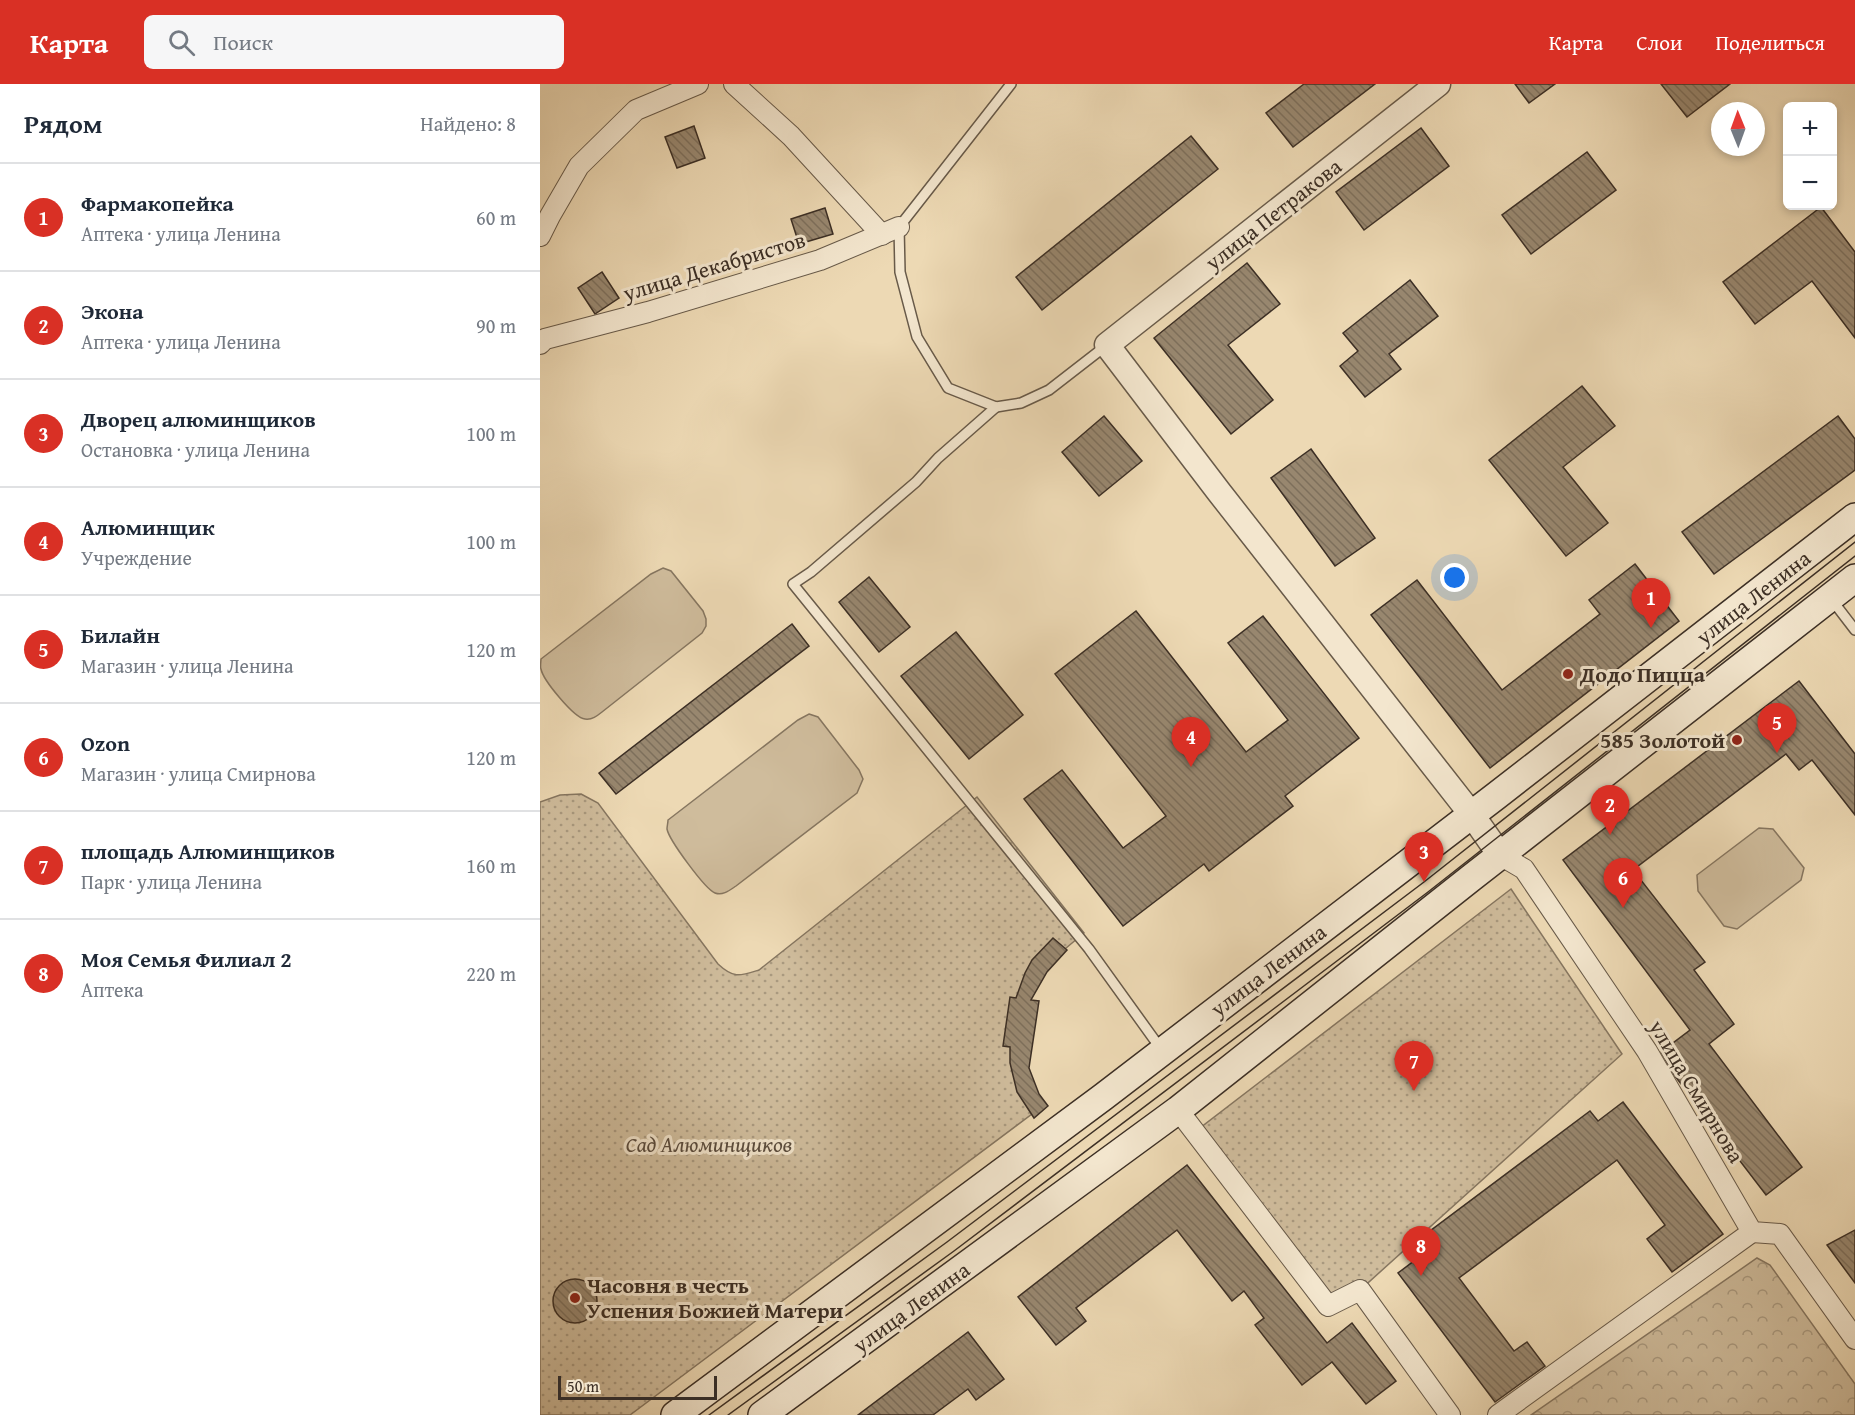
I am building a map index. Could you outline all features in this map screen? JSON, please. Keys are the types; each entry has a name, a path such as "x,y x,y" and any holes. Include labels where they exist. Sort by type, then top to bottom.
{"main road":[{"name":"улица Ленина","path":"675,1415 1047,1140 1472,815 1855,517"},
{"name":"улица Ленина","path":"762,1415 1178,1110 1500,855 1855,579"}],"street":[{"path":"540,236 579,166 636,110 698,84"},
{"path":"735,84 890,231"},
{"name":"улица Петракова","path":"1107,345 1438,84"},
{"name":"улица Декабристов","path":"542,335 648,312 808,264 890,231"},
{"path":"1107,345 1472,815 1500,855"},
{"name":"улица Смирнова","path":"1500,855 1524,869 1647,1051 1752,1232"},
{"path":"1178,1110 1328,1306 1360,1290 1450,1415"},
{"path":"1498,1415 1752,1232 1780,1234 1855,1339"}],"lane":[{"path":"1011,84 890,231 917,337 948,388 996,406 1021,403 1049,390 1107,345"},
{"path":"996,406 938,458 916,482 811,572 793,584 1089,949 1162,1051"},
{"path":"1830,598 1855,630"}],"green space":[{"path":"663,568 671,571 703,611 706,626 702,633 598,715 590,719 580,717 567,706 547,681 541,668 541,659 651,574"},
{"path":"809,714 818,717 859,770 863,779 857,793 729,891 715,893 680,853 669,835 668,820 798,720"},
{"name":"Сад Алюминщиков","path":"581,794 598,803 718,964 733,974 742,975 759,970 977,797 1084,933 1040,970 1016,1047 1036,1111 630,1415 540,1415 540,802 560,795"},
{"path":"1759,828 1773,829 1804,868 1801,880 1737,929 1724,926 1698,891 1697,875"},
{"path":"1511,889 1622,1054 1360,1290 1328,1306 1200,1128"},
{"path":"1757,1258 1770,1265 1855,1384 1855,1415 1531,1415"}],"building":[{"path":"1304,84 1375,84 1293,147 1266,113"},
{"path":"1515,84 1555,84 1529,103"},
{"path":"1661,84 1730,84 1687,117"},
{"path":"694,126 705,158 677,168 665,137"},
{"path":"1421,128 1449,166 1364,230 1336,192"},
{"path":"1191,136 1218,169 1042,310 1016,277"},
{"path":"1587,152 1616,190 1531,254 1502,215"},
{"path":"825,208 833,234 799,244 791,219"},
{"path":"1817,210 1823,210 1855,252 1855,338 1812,281 1755,324 1723,282"},
{"path":"1247,263 1280,304 1228,345 1273,400 1231,434 1154,338"},
{"path":"602,272 619,298 595,314 578,288"},
{"path":"1410,280 1438,316 1389,354 1401,369 1365,397 1340,366 1358,351 1343,333"},
{"path":"1582,386 1615,426 1563,467 1608,523 1566,556 1489,460"},
{"path":"1104,416 1142,461 1099,496 1062,452"},
{"path":"1838,416 1855,439 1855,470 1714,574 1682,532"},
{"path":"1311,449 1375,538 1335,566 1271,478"},
{"path":"1635,564 1679,621 1490,768 1371,615 1417,580 1502,690 1600,614 1589,600"},
{"path":"869,577 910,627 879,652 839,602"},
{"path":"1136,611 1246,752 1288,720 1228,643 1263,616 1359,738 1285,796 1293,806 1209,871 1204,864 1123,926 1024,799 1062,770 1123,848 1166,816 1055,674"},
{"path":"792,624 809,646 616,794 599,773"},
{"path":"956,632 1023,715 969,759 901,676"},
{"path":"1799,681 1855,754 1855,815 1812,760 1799,770 1786,754 1633,870 1705,962 1694,970 1734,1024 1709,1044 1802,1167 1766,1195 1675,1076 1661,1052 1690,1030 1563,860"},
{"path":"1053,938 1067,950 1047,972 1031,1000 1039,1001 1029,1068 1039,1094 1048,1106 1034,1118 1017,1092 1010,1063 1010,1047 1003,1046 1010,997 1016,998 1032,960"},
{"path":"1623,1102 1723,1234 1672,1272 1647,1239 1665,1225 1617,1160 1459,1278 1514,1351 1527,1342 1545,1366 1495,1402 1398,1273 1423,1254 1414,1243 1590,1111 1598,1121"},
{"path":"1187,1165 1327,1343 1352,1323 1396,1381 1366,1404 1332,1362 1302,1385 1255,1325 1264,1318 1244,1291 1232,1301 1177,1230 1076,1308 1086,1321 1056,1345 1018,1297"},
{"path":"1855,1230 1855,1283 1827,1245"},
{"name":"Часовня в честь Успения Божией Матери","path":"575,1279 591,1285 597,1301 591,1317 575,1323 559,1317 553,1301 559,1285"},
{"path":"968,1332 1004,1379 976,1400 968,1389 933,1415 858,1415"}],"tram line":[{"path":"709,1415 947,1242 1424,882 1855,542"},
{"path":"728,1415 954,1251 1428,892 1855,556"}],"place":[{"name":"Фармакопейка","path":"1651,628"},
{"name":"Додо Пицца","path":"1568,674"},
{"name":"585 Золотой","path":"1737,740"},
{"name":"Билайн","path":"1777,753"},
{"name":"Алюминщик","path":"1191,767"},
{"name":"Экона","path":"1610,835"},
{"name":"Дворец алюминщиков","path":"1424,882"},
{"name":"Ozon","path":"1623,908"},
{"name":"площадь Алюминщиков","path":"1414,1091"},
{"name":"Моя Семья Филиал 2","path":"1421,1276"},
{"name":"Часовня в честь Успения Божией Матери","path":"575,1298"}]}
